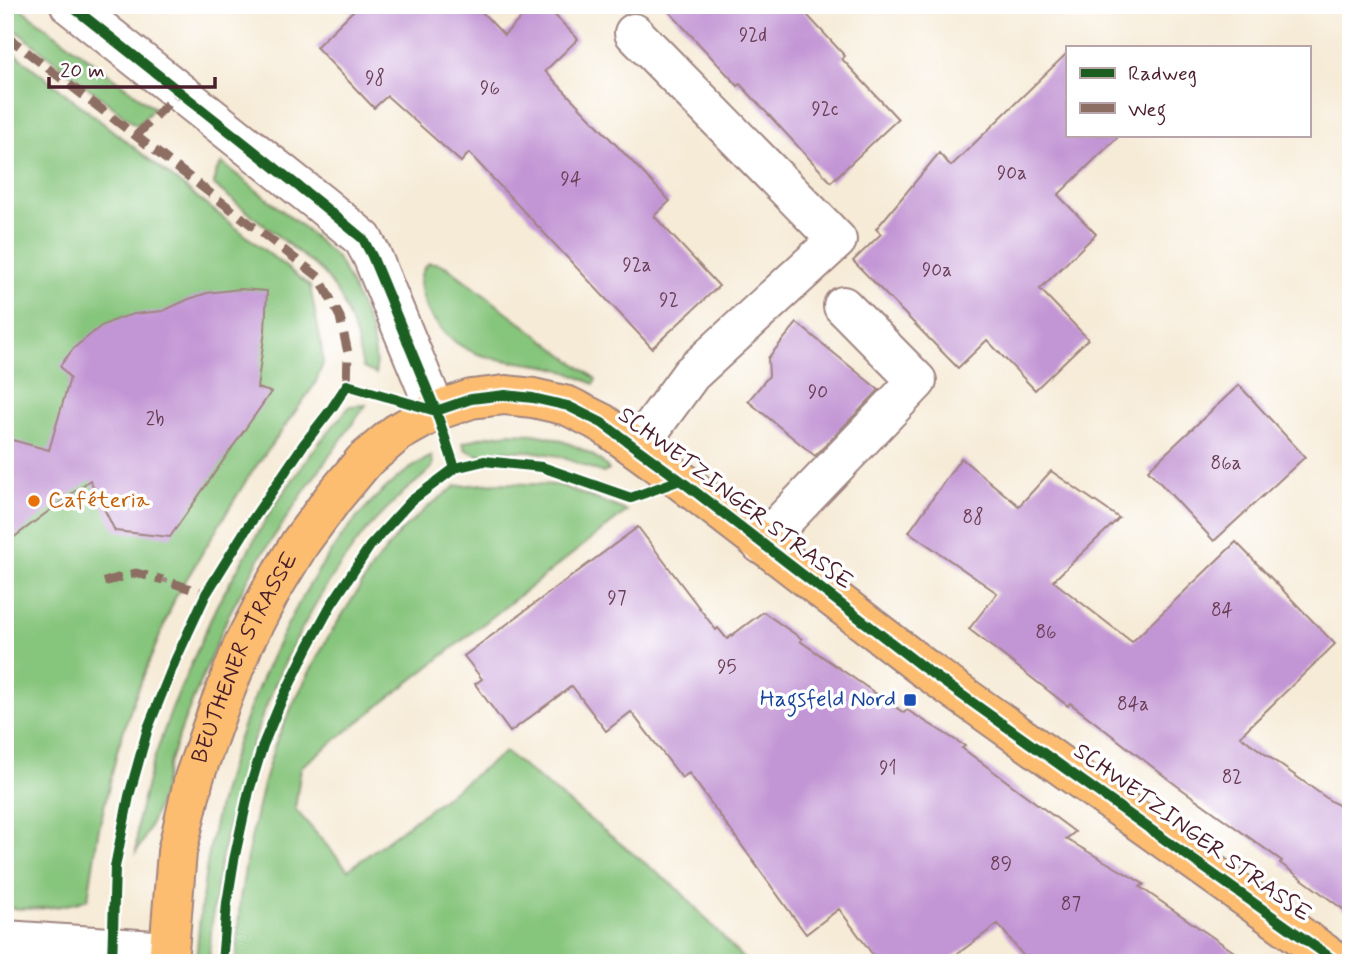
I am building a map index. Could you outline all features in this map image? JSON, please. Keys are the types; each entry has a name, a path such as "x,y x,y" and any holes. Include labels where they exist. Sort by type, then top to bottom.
{"main road":[{"name":"SCHWETZINGER STRASSE","path":"436,411 471,399 505,395 533,398 568,407 602,423 924,668 1338,963"},
{"name":"BEUTHENER STRASSE","path":"168,957 177,852 194,778 244,643 300,543 334,497 364,461 397,433 436,411"}],"street":[{"path":"70,5 363,239 436,411"},
{"path":"634,33 837,240 691,374 637,449"},
{"path":"761,544 917,381 843,306"},
{"path":"5,940 168,957"}],"path":[{"path":"163,580 173,583"}],"green space":[{"path":"5,5 16,5 154,108 137,126 5,22"},
{"path":"5,46 310,286 323,363 315,384 247,479 175,598 134,699 118,748 98,833 88,899 37,909 5,908"},
{"path":"222,163 304,228 337,258 371,331 376,374 363,368 356,336 340,296 323,272 214,185 215,174"},
{"path":"429,263 447,267 596,379 594,384 555,368 477,354 450,338 433,319 424,301 420,278"},
{"path":"366,405 259,559 228,616 185,719 152,821 136,852 138,818 151,768 172,708 216,607 272,509 319,443 350,406"},
{"path":"510,433 536,434 567,443 587,452 609,470 603,473 559,456 530,451 498,451 479,456 465,449 463,443"},
{"path":"432,456 433,466 430,470 369,528 327,586 299,634 274,687 253,741 236,797 223,853 209,963 196,963 205,876 217,811 236,747 274,651 299,602 328,556 360,515 395,481"},
{"path":"499,483 559,485 627,511 301,767 295,809 348,870 505,752 680,891 747,963 236,963 240,899 262,788 274,747 327,639 374,565 401,531 456,486"}],"building":[{"path":"359,5 475,5 504,35 534,5 545,5 578,39 545,71 670,201 654,216 719,286 652,348 469,153 461,162 387,96 374,108 316,47"},
{"path":"663,5 798,5 845,56 842,59 898,119 831,182"},
{"path":"1066,54 1066,136 1119,136 1058,195 1096,234 1040,289 1088,339 1035,390 987,340 958,368 853,261 881,234 876,229 939,153 951,166"},
{"path":"240,289 267,291 265,331 257,388 271,392 170,537 115,531 90,480 5,544 5,438 49,450 70,378 60,366 74,348 101,326 117,319 163,311 207,293"},
{"path":"797,323 879,390 815,456 748,401 769,376 768,358"},
{"path":"1239,385 1305,457 1214,541 1148,470"},
{"path":"961,458 1019,506 1051,471 1119,518 1053,581 1132,642 1236,542 1335,644 1240,736 1332,802 1351,811 1351,915 1070,703 1068,706 969,629 997,593 909,532"},
{"path":"638,527 716,630 718,628 727,639 763,612 904,713 907,710 965,746 962,748 1075,832 1066,839 1144,884 1140,887 1250,963 1029,963 998,924 945,963 879,963 839,909 806,934 689,773 682,778 631,712 606,731 572,686 510,732 475,684 482,679 464,656"}],"marked path":[{"path":"5,35 319,277 340,317 348,353 345,389"},
{"path":"136,136 179,92"},
{"path":"104,582 136,573 163,580"},
{"path":"173,583 206,594"}],"cycle path":[{"path":"70,5 363,239 436,411 471,399 505,395 568,406 602,423 924,668 1338,963"},
{"path":"112,963 115,867 129,796 148,728 206,594 304,444 347,385 436,411 455,468"},
{"path":"222,963 234,860 249,791 263,745 280,704 331,605 370,546 411,501 455,468 484,461 542,467 631,498 680,480"}],"place":[{"name":"Caféteria","path":"34,501"},
{"name":"Hagsfeld Nord","path":"910,700"}]}
